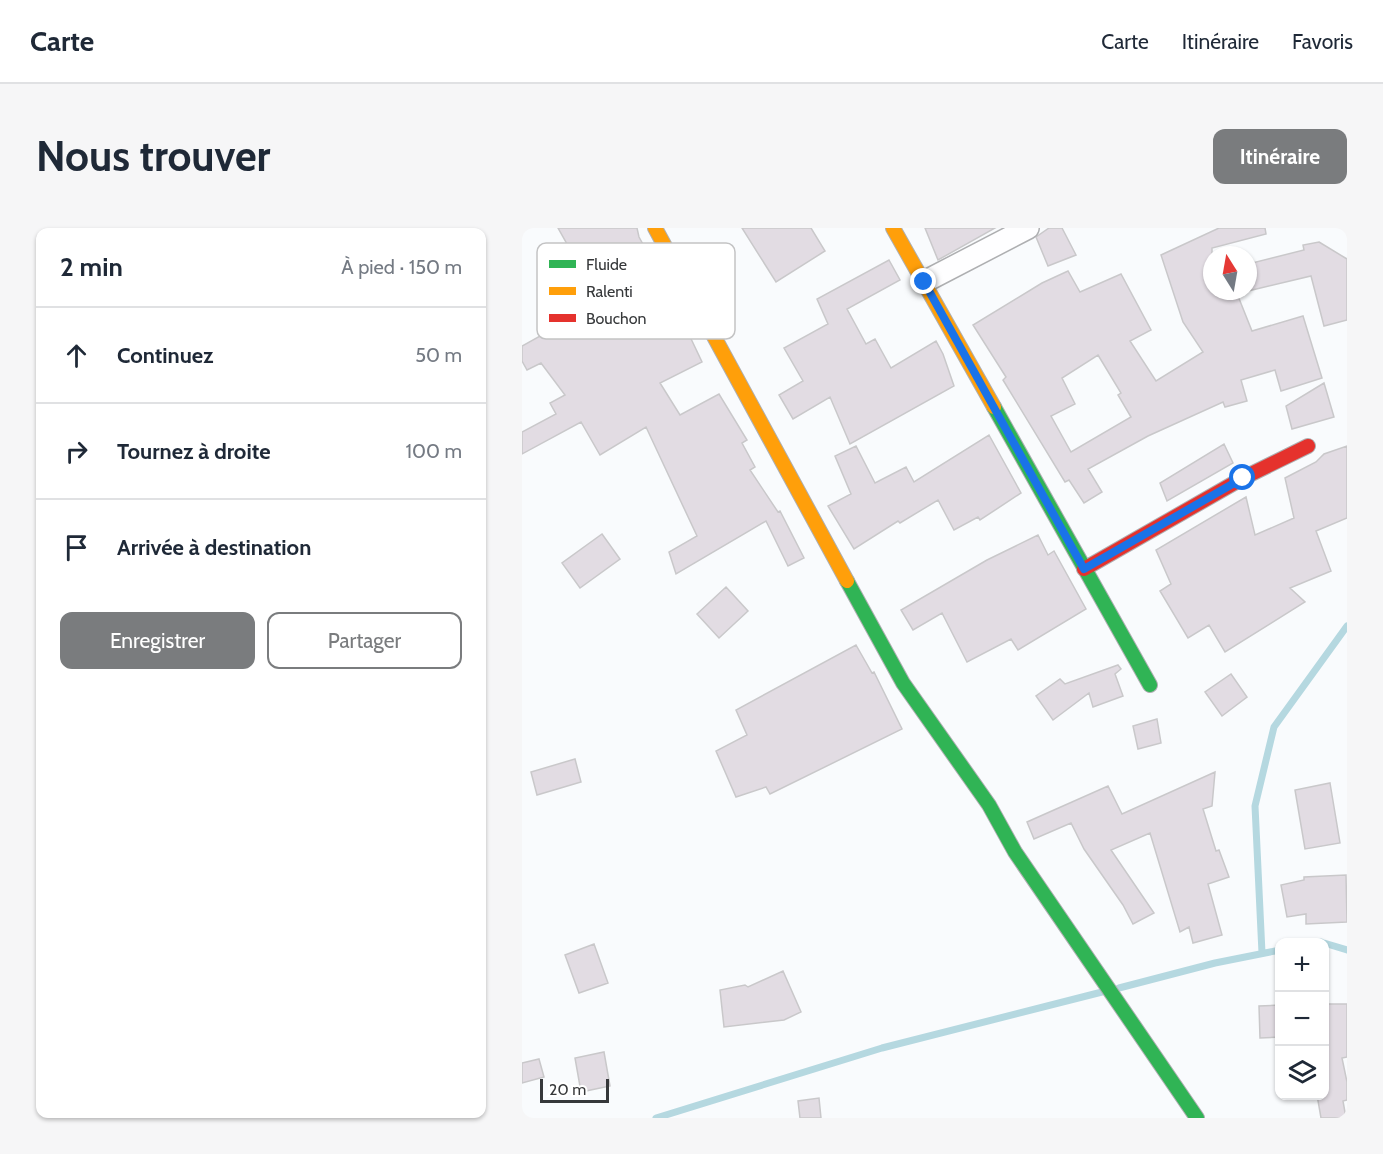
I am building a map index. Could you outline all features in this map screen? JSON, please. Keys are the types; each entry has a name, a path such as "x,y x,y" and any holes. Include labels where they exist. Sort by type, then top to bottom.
{"street":[{"path":"655,228 663,243"},
{"path":"893,228 1150,685"},
{"path":"924,282 1028,228"},
{"path":"716,339 903,683 989,805 1016,852 1197,1118"},
{"path":"1084,569 1243,478 1308,446"}],"building":[{"path":"558,228 637,228 642,243 566,243"},
{"path":"742,228 811,228 825,251 776,282"},
{"path":"925,228 995,228 938,260"},
{"path":"1049,228 1062,228 1076,255 1048,266 1036,237"},
{"path":"1219,228 1265,228 1266,234 1220,246 1203,246 1203,300 1240,300 1252,331 1303,316 1322,378 1281,391 1275,370 1241,380 1247,401 1225,407 1223,402 1148,436 1088,469 1102,492 1084,503 1069,480 1065,482 1003,380 1006,377 973,325 1042,283 1068,271 1080,292 1121,274 1151,330 1130,341 1156,381 1203,352 1183,322 1161,255","holes":["1098,355 1121,393 1118,395 1131,417 1071,452 1051,416 1075,404 1062,378"]},
{"path":"1319,242 1347,259 1347,320 1324,326 1311,276 1257,289 1257,262 1304,250 1303,245"},
{"path":"889,260 900,280 847,309 866,344 875,339 891,368 936,341 954,386 850,444 830,397 793,419 779,395 803,381 784,348 828,324 817,299"},
{"path":"537,338 691,339 702,362 660,383 680,415 719,394 747,440 742,443 755,467 750,470 778,512 780,511 804,558 788,566 766,521 676,574 669,552 697,536 646,427 600,455 581,422 522,454 522,432 556,414 550,403 565,395 541,363 527,370 522,361 522,346"},
{"path":"1324,383 1334,417 1292,429 1286,406"},
{"path":"989,435 1021,493 980,520 978,517 954,530 938,500 900,523 898,521 854,549 828,506 851,494 835,456 856,446 875,483 906,467 914,482"},
{"path":"1224,444 1233,463 1167,501 1160,483"},
{"path":"1347,446 1347,518 1316,531 1331,571 1290,588 1305,602 1225,652 1209,625 1188,638 1160,591 1171,584 1156,550 1246,497 1255,535 1294,518 1285,478 1316,462 1324,454"},
{"path":"602,534 620,559 580,588 562,563"},
{"path":"1038,535 1048,555 1054,551 1086,609 1018,650 1011,639 967,662 942,613 913,630 901,610 987,560"},
{"path":"726,587 748,611 719,638 697,614"},
{"path":"856,645 872,673 874,672 902,729 770,794 766,787 736,797 716,751 747,735 736,710"},
{"path":"1118,665 1121,669 1115,674 1123,696 1093,707 1089,693 1053,720 1036,696 1060,679 1065,684"},
{"path":"1231,674 1247,697 1222,716 1205,692"},
{"path":"1157,719 1161,743 1138,749 1133,726"},
{"path":"575,759 581,782 537,795 531,772"},
{"path":"1215,772 1212,806 1203,809 1216,851 1219,850 1229,877 1208,884 1222,935 1193,943 1189,927 1180,932 1150,833 1111,850 1154,913 1133,924 1123,905 1084,849 1071,823 1034,839 1027,822 1108,786 1122,814"},
{"path":"1330,783 1340,843 1305,849 1295,790"},
{"path":"1346,875 1347,922 1306,924 1306,914 1287,917 1281,885 1304,880 1304,877"},
{"path":"594,944 608,983 579,993 565,955"},
{"path":"783,971 801,1012 784,1020 724,1027 720,990 745,985 748,987"},
{"path":"1329,1004 1347,1004 1347,1057 1342,1058 1347,1082 1347,1100 1343,1101 1346,1118 1321,1118 1318,1100 1329,1100"},
{"path":"1275,1005 1275,1037 1260,1038 1259,1006"},
{"path":"604,1052 610,1086 581,1092 575,1058"},
{"path":"539,1059 544,1077 522,1083 522,1063"},
{"path":"819,1098 821,1118 800,1118 798,1101"}],"waterway":[{"path":"1262,953 1255,806 1274,727 1347,626"},
{"path":"1329,945 1347,950"},
{"path":"1119,988 1215,963 1275,951"},
{"path":"656,1118 882,1048 1102,992"}],"traffic: fast":[{"path":"994,407 1150,685"},
{"path":"847,581 903,683 989,805 1015,852 1197,1118"}],"traffic: slow":[{"path":"655,228 663,243"},
{"path":"893,228 994,407"},
{"path":"715,339 847,581"}],"traffic: jam":[{"path":"1084,569 1243,478 1308,446"}],"route":[{"path":"924,282 1084,569 1243,478"}]}
